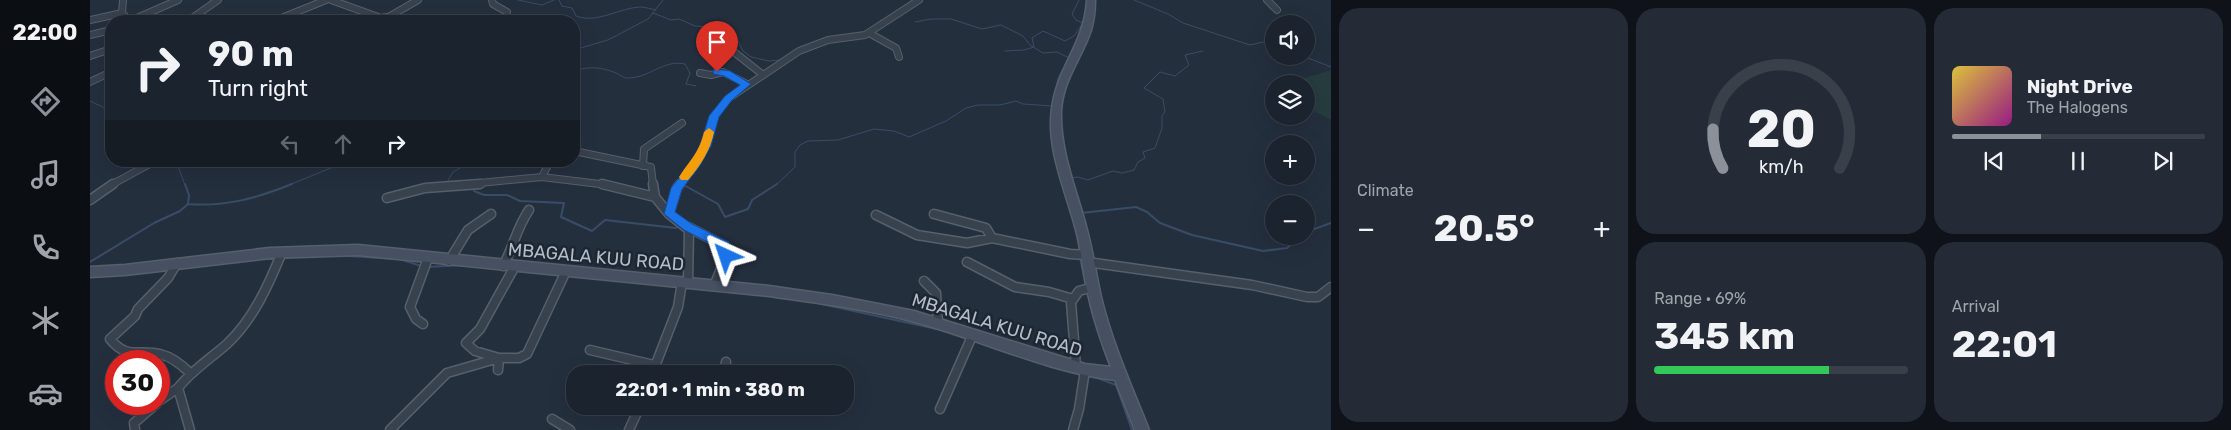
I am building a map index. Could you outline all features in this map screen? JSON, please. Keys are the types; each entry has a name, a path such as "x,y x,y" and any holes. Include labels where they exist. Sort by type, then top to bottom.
{"street":[{"path":"122,13 123,0"},
{"path":"145,15 178,0"},
{"path":"197,15 218,0"},
{"path":"298,15 326,0"},
{"path":"331,0 372,15"},
{"path":"391,15 418,0"},
{"path":"492,0 493,4 508,12"},
{"path":"669,214 677,188 696,164 705,146 714,116 729,98 747,84 799,51 828,40 860,37 919,0"},
{"path":"1091,0 1092,15 1074,58 1062,80 1056,111 1057,143 1093,287 1119,374 1142,430"},
{"path":"1267,0 1277,10"},
{"path":"113,15 122,13"},
{"path":"90,20 105,17"},
{"path":"706,30 723,47 743,59 762,74"},
{"path":"90,35 105,31"},
{"path":"869,33 896,48 899,57"},
{"path":"90,56 105,51"},
{"path":"700,73 711,75 723,72 747,84"},
{"path":"90,82 105,75"},
{"path":"643,166 644,148 682,123"},
{"path":"580,152 652,169 655,197 669,214 688,227 724,245 726,256 714,286"},
{"path":"90,200 109,186 144,167"},
{"path":"542,176 547,167"},
{"path":"387,198 400,193 445,186 492,183 542,176 603,184 655,197"},
{"path":"530,210 518,226 509,266 480,329 466,343 468,347 499,358 519,358 527,354 566,271"},
{"path":"449,260 468,230 491,214"},
{"path":"934,214 986,228 992,238"},
{"path":"876,215 917,235 967,243 992,238 1087,258 1252,284 1307,296 1318,297 1331,287"},
{"path":"656,365 678,307 685,283 688,227"},
{"name":"MBAGALA KUU ROAD","path":"90,272 120,271 282,252 358,250 769,291 843,302 914,316 1080,369 1119,374"},
{"path":"170,394 178,388 190,372 217,353 241,327 265,293 282,252"},
{"path":"423,324 416,319 410,307 428,258"},
{"path":"967,262 1015,287 1049,292 1073,299"},
{"path":"177,263 168,278 110,339 116,347 126,353 159,354 185,367 190,372"},
{"path":"924,281 936,293 938,324"},
{"path":"1073,430 1079,409 1080,369 1071,306 1073,299 1079,291 1093,287"},
{"path":"940,409 972,334"},
{"path":"590,350 641,365"},
{"path":"498,370 499,358"},
{"path":"390,430 447,373 499,358"},
{"path":"178,388 190,430"},
{"path":"135,430 134,423 142,415"},
{"path":"629,430 636,415"},
{"path":"552,419 570,430"}],"green space":[{"path":"1331,70 1331,120 1315,112 1314,75"}],"waterway":[{"path":"518,0 542,5 554,0"},
{"path":"559,0 562,6 572,8 576,15"},
{"path":"655,10 663,0"},
{"path":"1033,47 1032,38 1043,31 1065,41 1074,36 1083,23 1076,20 1072,14 1079,0"},
{"path":"1134,0 1168,14 1183,23 1250,45 1265,43"},
{"path":"580,17 600,17 640,7 655,10"},
{"path":"580,48 608,40 648,19 655,10"},
{"path":"653,13 671,20 679,19 695,26 716,27 737,39 743,51 751,57 769,61 780,60"},
{"path":"915,22 931,19 951,19 982,29 1001,25 1023,36 1033,47"},
{"path":"1080,55 1086,44"},
{"path":"1005,51 1024,50 1033,47"},
{"path":"1033,47 1043,53 1057,52 1068,58"},
{"path":"1068,58 1073,49"},
{"path":"1069,178 1078,177 1088,180 1113,171 1122,173 1134,170 1138,162 1145,158 1143,152 1155,148 1162,128 1162,116 1165,112 1163,99 1144,88 1160,72 1175,76 1189,65 1185,55 1203,51"},
{"path":"1053,102 1058,78 1068,58"},
{"path":"1315,61 1331,67"},
{"path":"580,69 600,68 626,78 642,76 670,64 685,64 690,73 686,84 696,86"},
{"path":"90,101 105,108"},
{"path":"776,185 795,167 795,152 800,145 808,141 838,140 874,129 894,131 909,137 946,121 966,108 978,105 1000,105 1016,101 1023,104 1053,106"},
{"path":"1051,124 1054,149"},
{"path":"178,167 185,185"},
{"path":"289,185 333,167"},
{"path":"446,184 453,172 461,167"},
{"path":"185,184 189,195 188,204"},
{"path":"188,204 228,203 292,184"},
{"path":"684,185 682,184 718,204 725,217 748,209 752,200 777,184"},
{"path":"475,187 474,191 484,195 507,195 520,201 564,203 561,217 592,231 605,220 676,228"},
{"path":"90,262 154,223 180,211 188,204"},
{"path":"1081,213 1136,207 1147,212 1160,223 1192,235 1263,251 1287,248 1290,245"},
{"path":"1315,229 1331,223"},
{"path":"1076,228 1079,241"},
{"path":"333,255 395,259"},
{"path":"1080,257 1086,287"},
{"path":"261,259 272,259"},
{"path":"400,259 421,266"},
{"path":"428,267 464,265"},
{"path":"491,268 508,270"},
{"path":"525,272 553,274"},
{"path":"1087,291 1090,301"},
{"path":"817,303 941,330"},
{"path":"1103,347 1110,366 1105,367"},
{"path":"1092,376 1116,385 1132,430"}],"slow traffic":[{"path":"685,177 696,164 705,146 709,132"}],"route":[{"path":"717,72 723,72 747,84 729,98 714,116 705,146 696,164 677,188 669,214 688,227 724,245 726,256"}]}
